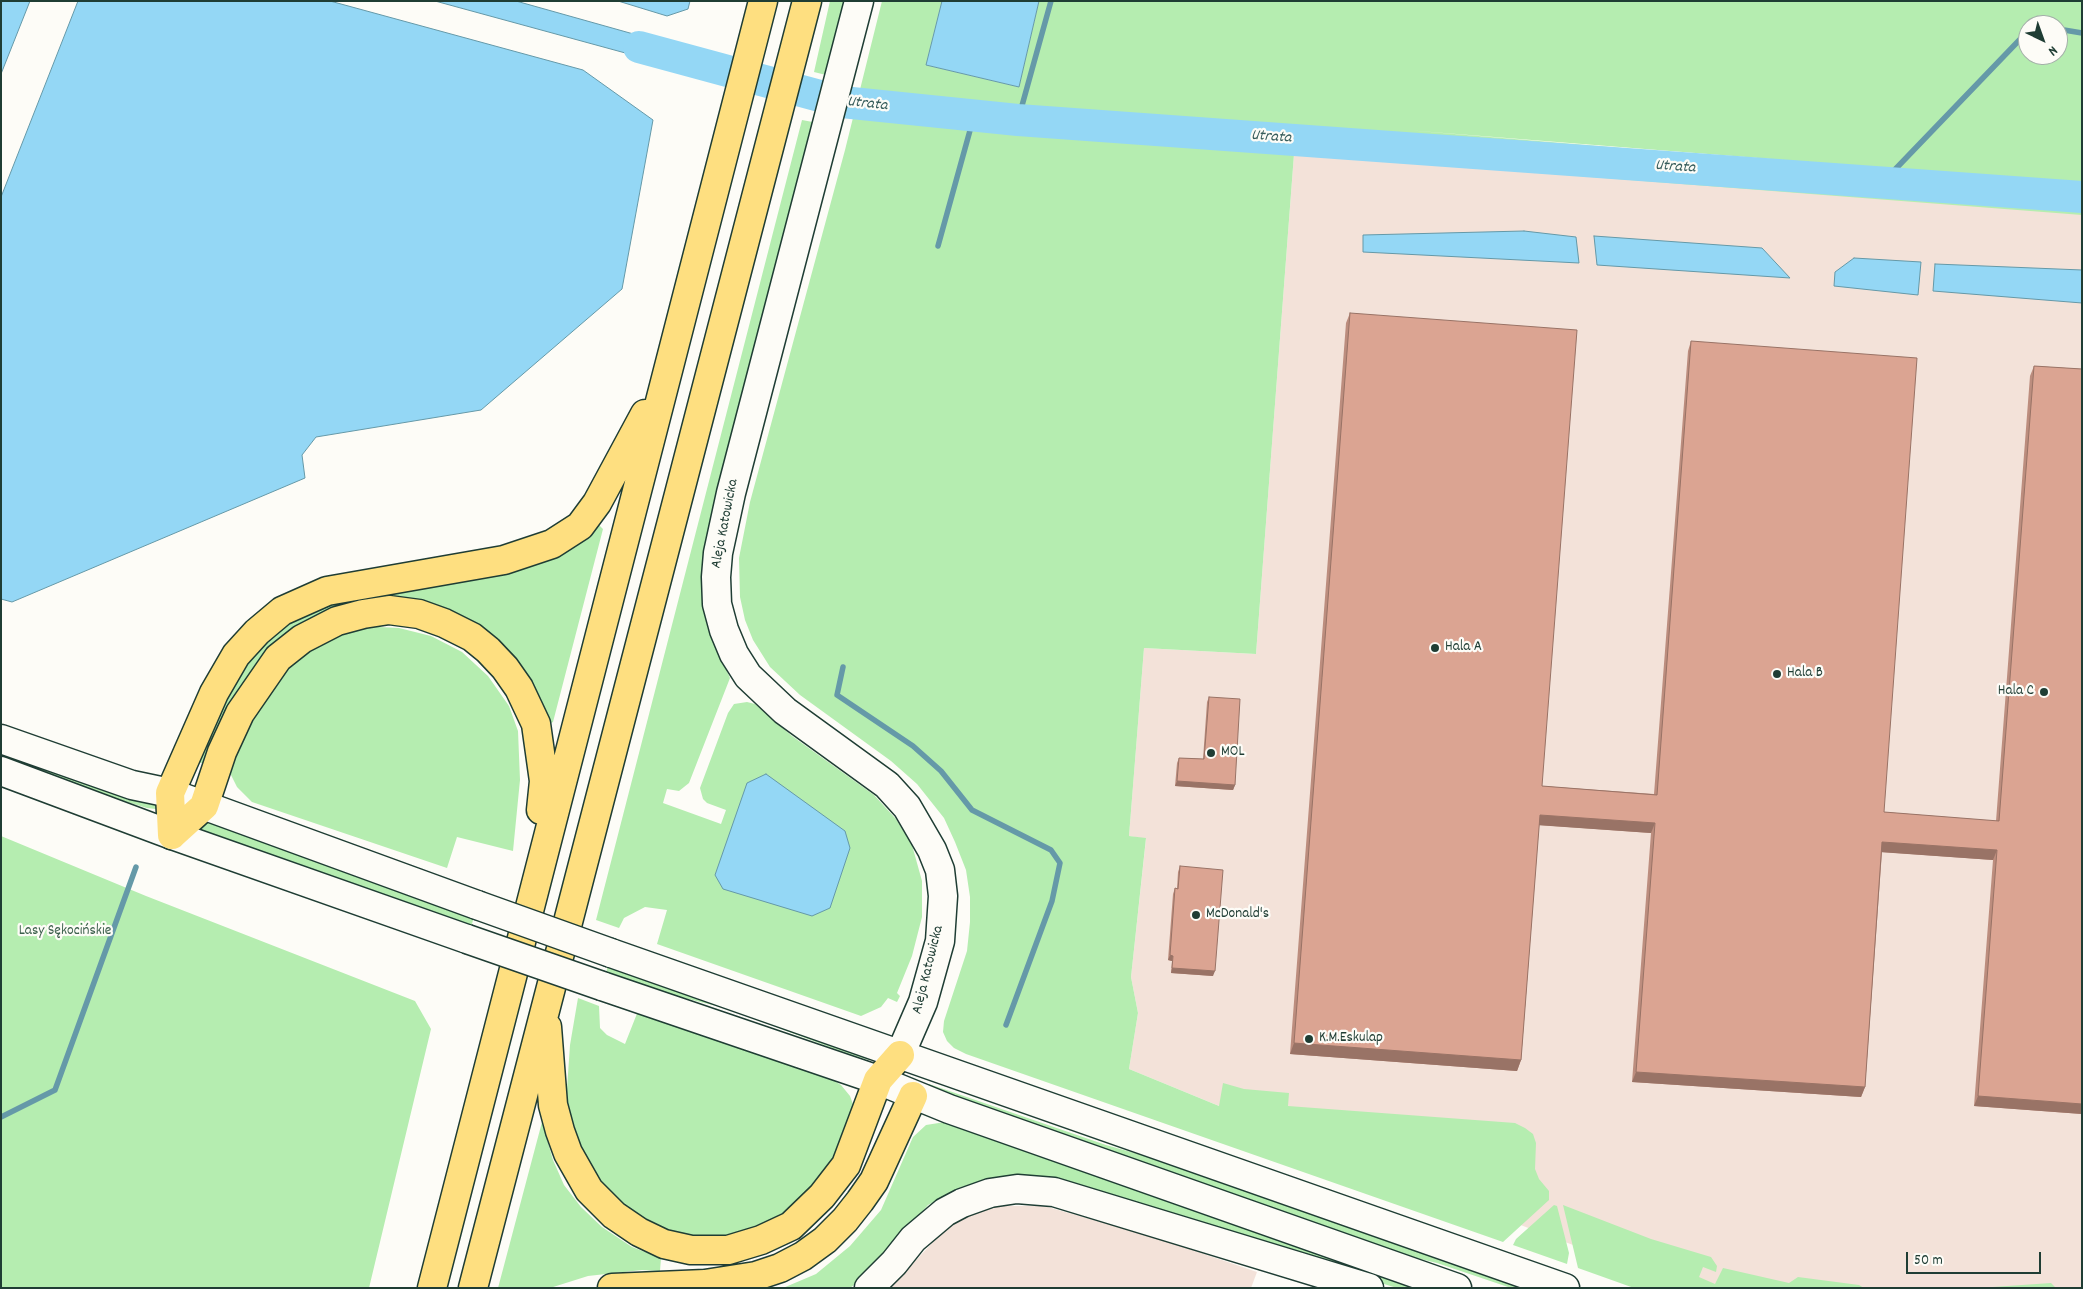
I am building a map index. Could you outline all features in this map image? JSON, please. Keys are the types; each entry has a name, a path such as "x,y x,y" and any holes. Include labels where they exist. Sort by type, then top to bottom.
{"highway":[{"path":"432,1288 668,366 738,103 762,1"},
{"path":"473,1288 807,1"},
{"path":"172,835 170,793 214,694 236,655 257,632 282,611 327,591 504,560 552,544 580,526 597,503 639,427 668,366"},
{"path":"172,835 204,806 222,752 240,713 278,658 302,639 336,621 389,610 419,614 444,623 472,637 488,650 519,688 536,724 544,781 534,889"},
{"path":"545,1006 553,1105 568,1153 589,1190 614,1215 639,1232 664,1244 691,1250 728,1250 761,1240 790,1226 822,1196 846,1165 878,1080 900,1055"},
{"path":"612,1288 705,1284 756,1276 780,1268 803,1256 825,1240 845,1220 860,1201 874,1180 914,1096"}],"street":[{"name":"Aleja Katowicka","path":"859,1 731,493 718,552 716,577 718,604 724,630 734,654 748,676 785,711 886,785 907,807 932,850 940,870 943,896 940,941 923,1002 900,1055"},
{"path":"1,739 132,785 170,793 612,953 1565,1288"},
{"path":"1,771 172,835 602,986 878,1080 914,1096 1457,1288"},
{"path":"900,1055 914,1096"},
{"path":"869,1288 894,1263 913,1239 945,1212 962,1202 990,1193 1017,1189 1054,1192 1369,1288"}],"shaded area":[{"path":"1294,154 2082,213 2082,1288 1732,1288 1636,1269 1358,1163 1129,1069 1138,1013 1131,977 1146,839 1129,836 1144,648 1256,654"},
{"path":"993,1206 1044,1206 1151,1236 1257,1272 1251,1288 890,1288 949,1225"}],"green space":[{"path":"830,1 850,1 830,76 814,72"},
{"path":"882,1 942,1 926,65 1019,87 1039,1 2082,1 2082,215 1294,154 1256,654 1144,648 1129,836 1146,838 1131,977 1138,1013 1129,1069 1219,1106 1223,1083 1244,1089 1289,1093 1288,1106 1515,1123 1533,1134 1536,1143 1535,1169 1539,1179 1549,1191 1549,1200 1503,1242 966,1054 954,1048 947,1041 943,1032 944,1021 967,951 970,897 966,870 944,818 917,784 891,761 800,695 770,667 753,640 745,620 740,597 739,558 750,502 845,150","holes":["1406,130 1834,164 1755,159"]},
{"path":"802,120 818,123 703,555 703,608 708,629 730,678 689,783 679,791 667,789 663,803 721,824 726,810 707,803 703,799 700,788 728,713 734,704 747,702 755,704 792,736 874,795 896,819 912,845 922,881 922,917 912,956 897,993 900,996 897,1002 888,998 881,1007 861,1016 657,944 667,910 645,907 624,918 619,928 596,920"},
{"path":"596,522 603,529 553,722 549,724 524,682 411,606 269,648 243,683 222,724 208,765 198,762 240,668 265,640 290,621 325,602"},
{"path":"359,626 399,628 431,636 462,652 488,676 509,706 518,731 520,780 513,851 457,837 447,868 252,802 237,787 228,769 265,689 288,662 323,638"},
{"path":"1,749 166,807 164,810 147,808 1,758"},
{"path":"199,819 474,917 471,927 202,831 194,821"},
{"name":"Lasy Sękocińskie","path":"1,836 146,896 415,1001 431,1029 369,1288 1,1288"},
{"path":"608,963 872,1058 869,1060 848,1054 725,1008 643,988 606,974"},
{"path":"578,998 599,1006 600,1028 607,1035 625,1044 638,1011 833,1080 841,1085 850,1096 854,1107 828,1179 774,1226 718,1241 645,1229 599,1189 565,1118 570,1045"},
{"path":"929,1084 1106,1145 1181,1166 1534,1288 1511,1288 1437,1263 1408,1256 941,1095 927,1086"},
{"path":"542,1122 553,1160 564,1185 581,1207 602,1227 632,1247 661,1258 660,1271 642,1270 588,1276 550,1288 498,1288"},
{"path":"945,1122 1422,1288 1397,1288 1192,1225 1002,1178 961,1187 928,1205 869,1273 850,1288 783,1288 816,1274 850,1246 881,1210 913,1137 926,1125"},
{"path":"1554,1205 1557,1206 1569,1253 1567,1264 1513,1245 1516,1239"},
{"path":"1563,1205 1651,1239 1711,1257 1717,1266 1716,1272 1703,1267 1699,1277 1715,1284 1723,1268 1789,1283 1798,1277 1859,1285 1864,1288 1634,1288 1578,1268"},
{"path":"2051,1283 2056,1288 1978,1288"}],"water":[{"path":"1,1 30,1 1,74"},
{"path":"78,1 330,1 583,70 653,120 622,289 481,410 316,437 302,455 305,478 12,602 1,599 1,197"},
{"path":"435,1 516,1 637,35 683,51 679,64 629,54"},
{"path":"618,1 690,1 688,9 667,16"},
{"path":"942,1 1039,1 1019,87 926,65"},
{"path":"1524,231 1576,237 1579,263 1363,252 1363,235"},
{"path":"1594,236 1762,248 1790,278 1597,265"},
{"path":"1854,258 1921,262 1918,295 1834,286 1835,272"},
{"path":"1935,264 2082,270 2082,303 1933,291"},
{"path":"766,774 845,831 850,848 830,908 812,916 723,889 715,875 747,783"}],"building":[{"path":"1350,313 1577,330 1542,786 1657,795 1691,341 1917,358 1884,812 1999,821 2034,366 2082,369 2082,1104 1978,1096 1997,850 1882,842 1865,1087 1636,1072 1655,823 1540,815 1521,1060 1294,1043"},
{"path":"1209,697 1240,699 1235,785 1177,781 1179,758 1204,759"},
{"name":"McDonald's","path":"1180,866 1223,870 1215,971 1172,968 1173,956 1170,955 1175,888 1178,889"}],"waterway":[{"path":"1018,120 1051,1"},
{"path":"2068,31 2082,33"},
{"path":"1883,182 2018,41"},
{"name":"Utrata","path":"639,47 842,102 1018,120 2082,197"},
{"path":"938,246 974,116"},
{"path":"843,667 837,695 913,746 941,771 972,810 1051,850 1060,863 1052,901 1006,1025"},
{"path":"1,1117 55,1090 136,867"}],"place":[{"name":"Hala A","path":"1435,648"},
{"name":"Hala B","path":"1777,674"},
{"name":"Hala C","path":"2044,692"},
{"name":"MOL","path":"1211,753"},
{"name":"McDonald's","path":"1196,915"},
{"name":"K.M.Eskulap","path":"1309,1039"}]}
